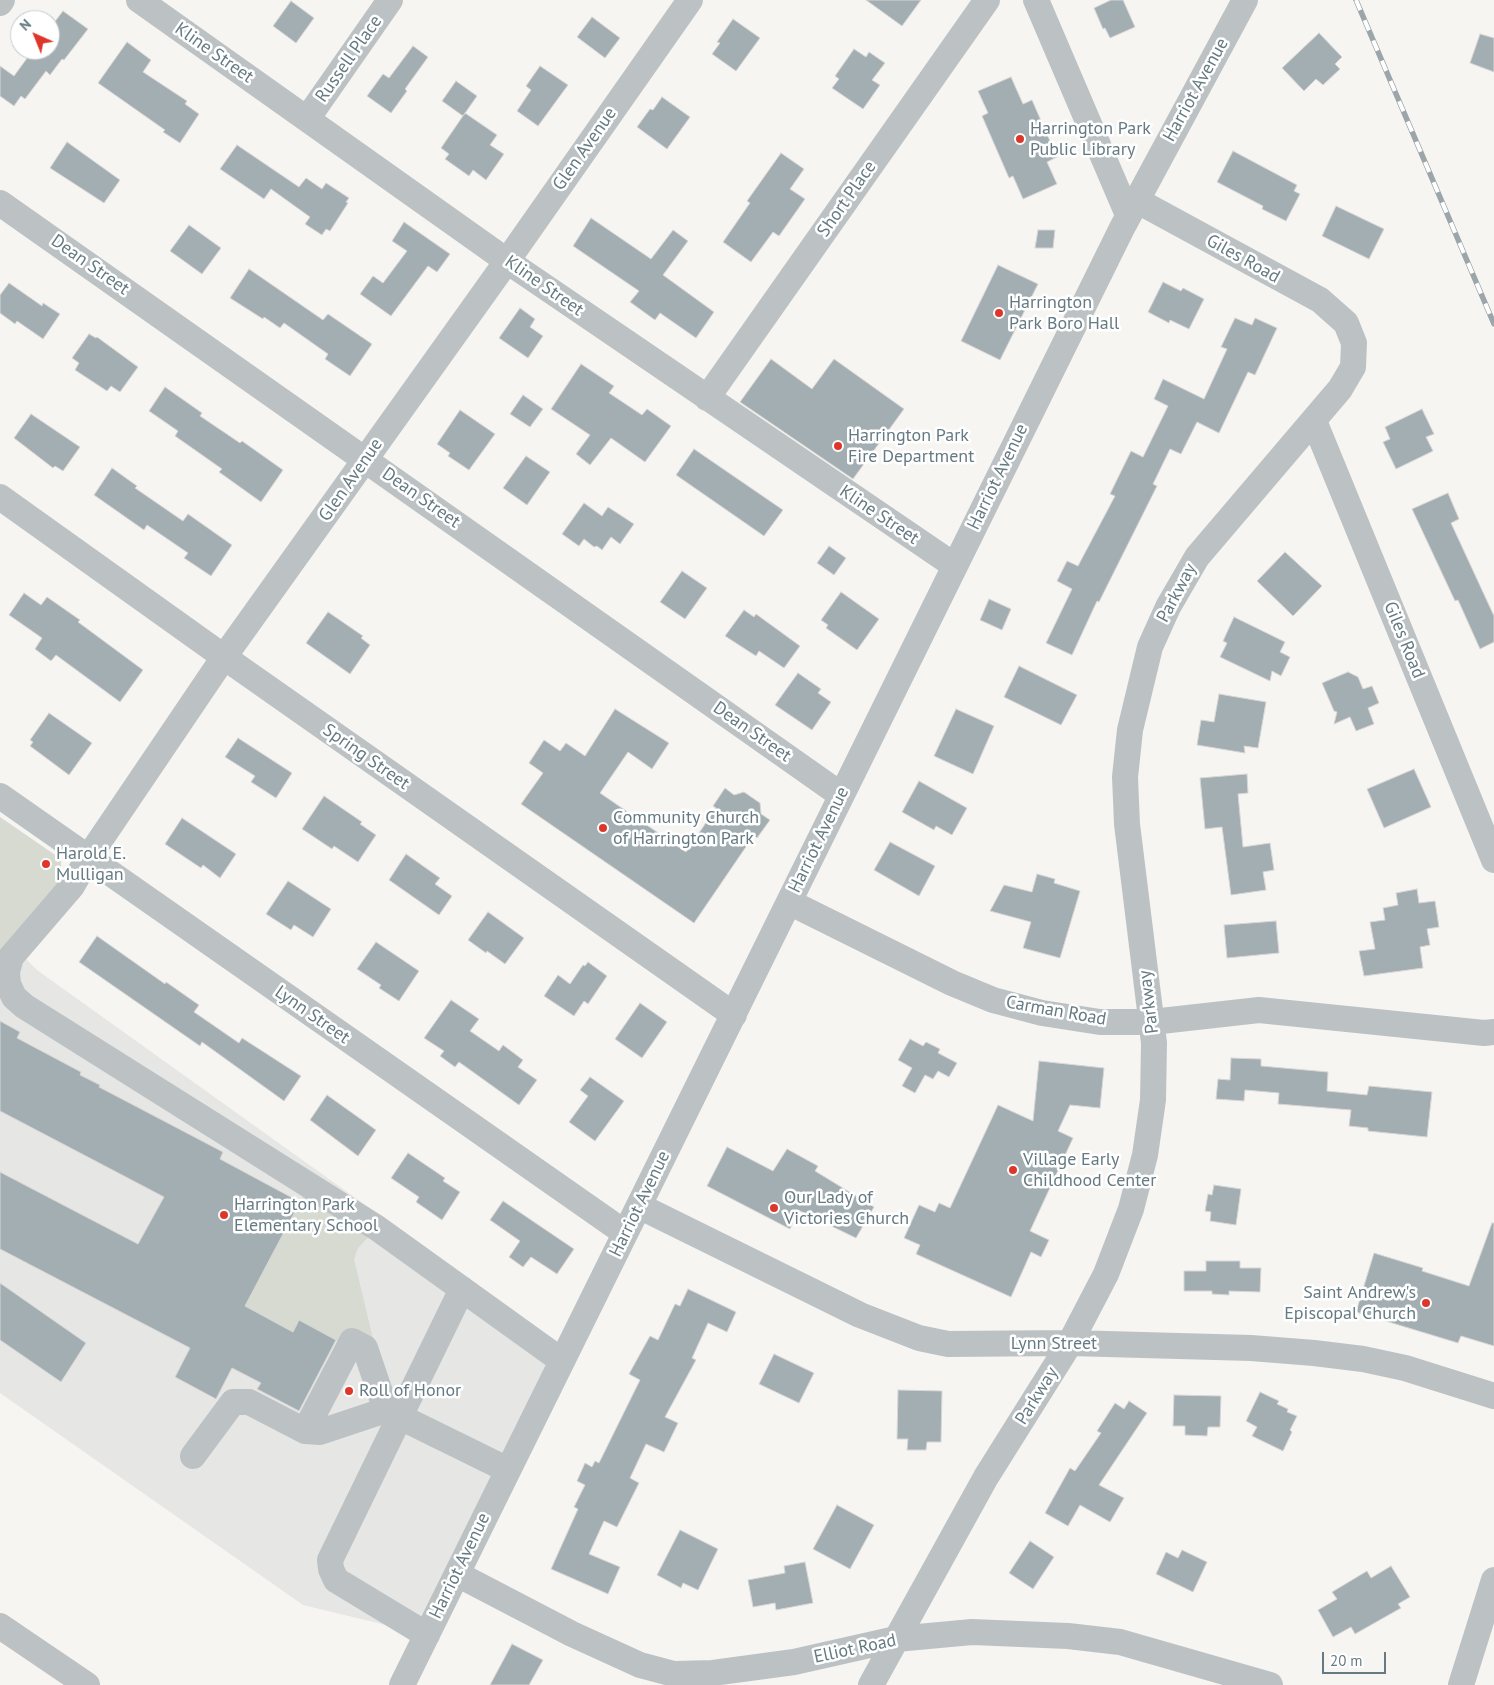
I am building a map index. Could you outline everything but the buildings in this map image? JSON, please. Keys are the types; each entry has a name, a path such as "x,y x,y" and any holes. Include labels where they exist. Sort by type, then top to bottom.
{"street":[{"name":"Kline Street","path":"139,0 507,261 955,566"},
{"name":"Russell Place","path":"307,119 390,0"},
{"name":"Glen Avenue","path":"4,984 11,957 72,886 88,858 224,658 507,261 690,0"},
{"name":"Short Place","path":"707,398 987,0"},
{"path":"1036,0 1132,208"},
{"name":"Harriot Avenue","path":"402,1685 1132,208 1245,0"},
{"name":"Dean Street","path":"0,203 841,795"},
{"name":"Giles Road","path":"1132,208 1320,300 1346,323"},
{"name":"Parkway","path":"871,1685 986,1477 1070,1343 1106,1274 1131,1209 1145,1155 1153,1100 1154,1044 1127,824 1125,777 1130,730 1150,647 1168,607 1196,557 1340,389 1353,367 1354,342 1346,323"},
{"name":"Giles Road","path":"1314,420 1494,860"},
{"name":"Spring Street","path":"0,497 224,658 734,1015"},
{"name":"Lynn Street","path":"0,796 625,1233"},
{"name":"Carman Road","path":"789,902 952,983 993,1000 1042,1013 1100,1022 1152,1022 1259,1010 1484,1033 1494,1032"},
{"path":"4,984 24,1006 378,1228 562,1361"},
{"name":"Lynn Street","path":"639,1206 860,1315 919,1338 948,1344 1070,1343 1250,1348 1362,1358 1404,1368 1494,1396"},
{"path":"426,1635 336,1580 331,1569 330,1560 393,1413 462,1289"},
{"path":"305,1431 352,1341 365,1348 393,1413 508,1470"},
{"path":"193,1456 233,1402 249,1402 305,1431 320,1432 393,1413"},
{"name":"Elliot Road","path":"457,1574 572,1634 640,1665 674,1674 713,1673 794,1662 896,1639 972,1632 1068,1636 1120,1642 1270,1685"},
{"path":"1461,1685 1494,1580"},
{"path":"0,1626 87,1685"}],"shaded area":[{"path":"0,817 61,859 61,879 0,965"},
{"path":"17,950 37,970 382,1217 562,1361 427,1635 303,1605 0,1393 0,965"},
{"path":"309,1185 377,1228 358,1248 354,1259 374,1343 345,1345 300,1321 293,1332 218,1292 207,1257 257,1284"}],"railway":[{"path":"1356,0 1494,324"}],"place":[{"name":"Harrington Park Public Library","path":"1020,139"},
{"name":"Harrington Park Boro Hall","path":"999,313"},
{"name":"Harrington Park Fire Department","path":"838,446"},
{"name":"Community Church of Harrington Park","path":"603,828"},
{"name":"Harold E. Mulligan","path":"46,864"},
{"name":"Village Early Childhood Center","path":"1013,1170"},
{"name":"Our Lady of Victories Church","path":"774,1208"},
{"name":"Harrington Park Elementary School","path":"224,1215"},
{"name":"Saint Andrew's Episcopal Church","path":"1426,1303"},
{"name":"Roll of Honor","path":"349,1391"}]}
